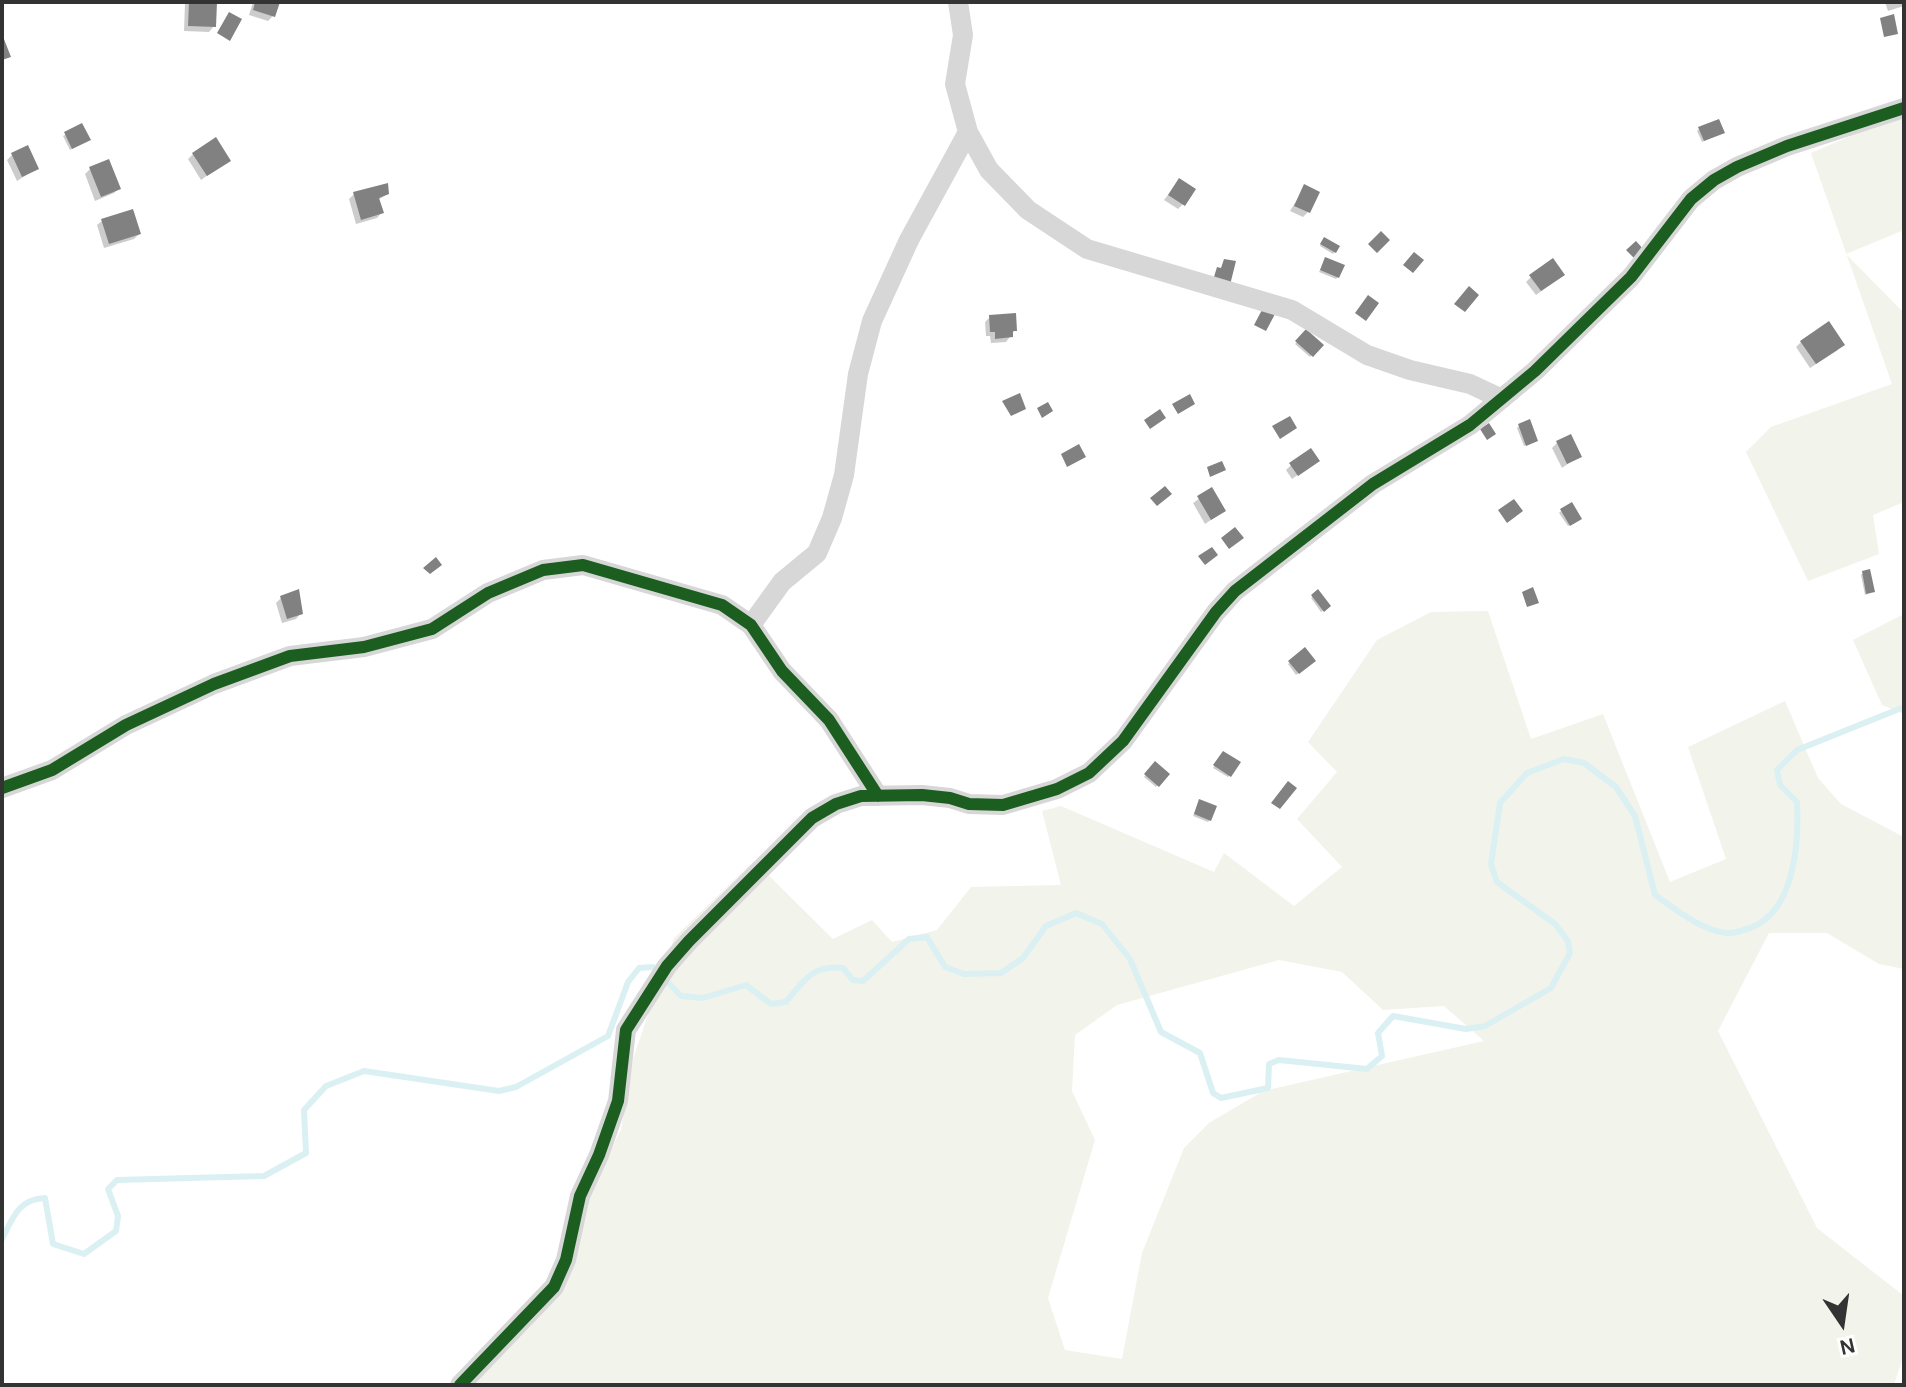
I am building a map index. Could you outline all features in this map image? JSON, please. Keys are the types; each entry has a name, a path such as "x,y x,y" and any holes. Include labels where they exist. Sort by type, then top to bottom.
{"street":[{"path":"958,2 963,35 955,84 968,132 989,170 1028,210 1087,249 1292,310 1367,355 1410,370 1470,384 1502,399"},
{"path":"460,1385 554,1287 566,1260 580,1196 599,1155 618,1101 626,1030 667,966 812,818 836,804 861,796 922,795 969,804 1003,805 1057,789 1089,773 1123,741 1216,612 1235,591 1373,484 1470,425 1535,371 1631,277 1691,199 1714,180 1787,146 1904,108"},
{"path":"751,625 782,582 817,553 832,518 844,475 858,374 872,321 909,240 968,132"},
{"path":"2,788 52,770 126,725 214,684 290,656 364,647 432,629 488,593 543,570 583,565 722,605 751,625 782,671 829,720 878,796"}],"shaded area":[{"path":"1904,113 1904,230 1846,254 1811,153"},
{"path":"1847,255 1904,313 1904,502 1873,515 1879,554 1808,581 1746,452 1771,427 1892,384"},
{"path":"1488,611 1531,739 1603,714 1670,882 1726,859 1688,747 1785,701 1818,778 1841,804 1904,835 1904,969 1879,964 1827,933 1769,933 1718,1031 1817,1228 1904,1296 1904,1354 1894,1385 453,1385 506,1344 561,1294 590,1187 621,1130 633,1059 674,938 754,861 833,939 872,920 892,942 937,930 971,887 1061,885 1042,811 1061,806 1214,872 1224,853 1294,906 1342,867 1297,819 1337,772 1308,742 1377,640 1431,612","holes":["1279,960 1342,972 1383,1010 1444,1006 1484,1041 1263,1091 1209,1123 1184,1148 1142,1253 1122,1359 1065,1350 1048,1298 1095,1140 1072,1091 1075,1035 1117,1005"]},
{"path":"1904,614 1904,714 1882,705 1853,640"}],"building":[{"path":"189,2 217,2 216,27 188,26"},
{"path":"255,2 280,2 275,17 253,10"},
{"path":"229,12 242,19 230,41 217,33"},
{"path":"1894,14 1898,34 1884,37 1880,18"},
{"path":"2,34 11,57 2,60"},
{"path":"1719,119 1725,133 1704,141 1698,127"},
{"path":"82,123 91,140 72,149 64,132"},
{"path":"216,137 231,161 207,176 192,153"},
{"path":"28,145 39,169 22,177 11,153"},
{"path":"109,159 121,189 101,197 89,167"},
{"path":"1179,178 1196,189 1185,206 1168,195"},
{"path":"388,183 389,194 379,198 384,213 361,220 353,192"},
{"path":"1304,184 1320,192 1310,213 1294,206"},
{"path":"133,209 141,234 109,244 101,219"},
{"path":"1381,231 1390,240 1377,253 1368,244"},
{"path":"1324,237 1340,246 1336,253 1320,244"},
{"path":"1636,241 1645,251 1636,260 1626,250"},
{"path":"1414,252 1424,260 1413,273 1403,265"},
{"path":"1325,257 1345,265 1339,278 1320,270"},
{"path":"1553,258 1565,275 1541,291 1529,275"},
{"path":"1224,259 1236,261 1230,285 1214,277"},
{"path":"1469,286 1479,295 1465,312 1454,304"},
{"path":"1368,295 1379,303 1366,321 1355,313"},
{"path":"1263,308 1275,314 1266,331 1254,325"},
{"path":"1016,313 1017,331 1013,331 1013,337 995,339 995,332 990,332 989,315"},
{"path":"1829,321 1845,345 1816,364 1800,341"},
{"path":"1306,329 1324,345 1313,357 1295,341"},
{"path":"1020,393 1026,409 1011,416 1002,401"},
{"path":"1190,394 1195,404 1178,414 1172,404"},
{"path":"1048,402 1053,411 1042,418 1037,408"},
{"path":"1160,409 1166,418 1150,429 1144,420"},
{"path":"1290,416 1297,428 1280,439 1272,426"},
{"path":"1530,419 1538,441 1526,446 1518,424"},
{"path":"1489,423 1496,434 1487,440 1480,429"},
{"path":"1571,434 1582,457 1567,464 1556,441"},
{"path":"1079,444 1086,457 1067,467 1061,454"},
{"path":"1311,448 1320,461 1298,476 1289,463"},
{"path":"1222,461 1226,470 1210,477 1207,467"},
{"path":"1165,486 1172,494 1157,506 1150,498"},
{"path":"1212,487 1226,511 1211,520 1197,496"},
{"path":"1514,499 1523,511 1507,523 1498,510"},
{"path":"1572,502 1582,519 1570,526 1560,509"},
{"path":"1235,527 1244,538 1229,549 1221,538"},
{"path":"1212,547 1218,555 1205,565 1198,556"},
{"path":"436,557 442,565 430,574 423,568"},
{"path":"1870,569 1875,592 1866,594 1862,571"},
{"path":"1533,587 1539,603 1527,607 1522,592"},
{"path":"299,589 303,614 287,619 280,596"},
{"path":"1318,589 1331,606 1324,612 1311,595"},
{"path":"1305,647 1316,661 1299,674 1288,661"},
{"path":"1223,751 1241,762 1231,777 1213,765"},
{"path":"1155,761 1170,774 1159,787 1144,774"},
{"path":"1288,781 1297,788 1280,809 1271,803"},
{"path":"1199,799 1217,806 1211,821 1194,814"}],"waterway":[{"path":"2,1239 22,1206 45,1198 53,1244 84,1254 116,1231 118,1216 108,1189 117,1180 264,1176 306,1153 304,1110 326,1086 364,1071 499,1091 516,1087 608,1036 628,982 639,968 653,967 681,996 703,998 746,985 771,1004 786,1002 816,971 843,968 853,980 863,981 909,939 927,937 945,967 964,974 1001,973 1023,958 1046,926 1076,913 1102,924 1130,959 1161,1032 1200,1053 1213,1093 1221,1098 1268,1088 1269,1064 1279,1060 1367,1069 1382,1056 1378,1033 1393,1016 1466,1029 1485,1026 1551,988 1570,953 1568,941 1555,924 1497,882 1491,864 1500,803 1527,773 1564,759 1584,763 1616,787 1635,816 1655,895 1697,923 1716,931 1732,933 1765,920 1777,907 1791,874 1797,836 1797,802 1780,785 1777,770 1797,750 1904,707"}],"cycle path":[{"path":"460,1385 554,1287 566,1260 580,1196 599,1155 618,1101 626,1030 667,966 812,818 836,804 861,796 922,795 969,804 1003,805 1057,789 1089,773 1123,741 1216,612 1235,591 1373,484 1470,425 1535,371 1631,277 1691,199 1714,180 1787,146 1904,108"},
{"path":"2,788 52,770 126,725 214,684 290,656 364,647 432,629 488,593 543,570 583,565 722,605 751,625 782,671 829,720 878,796"}]}
